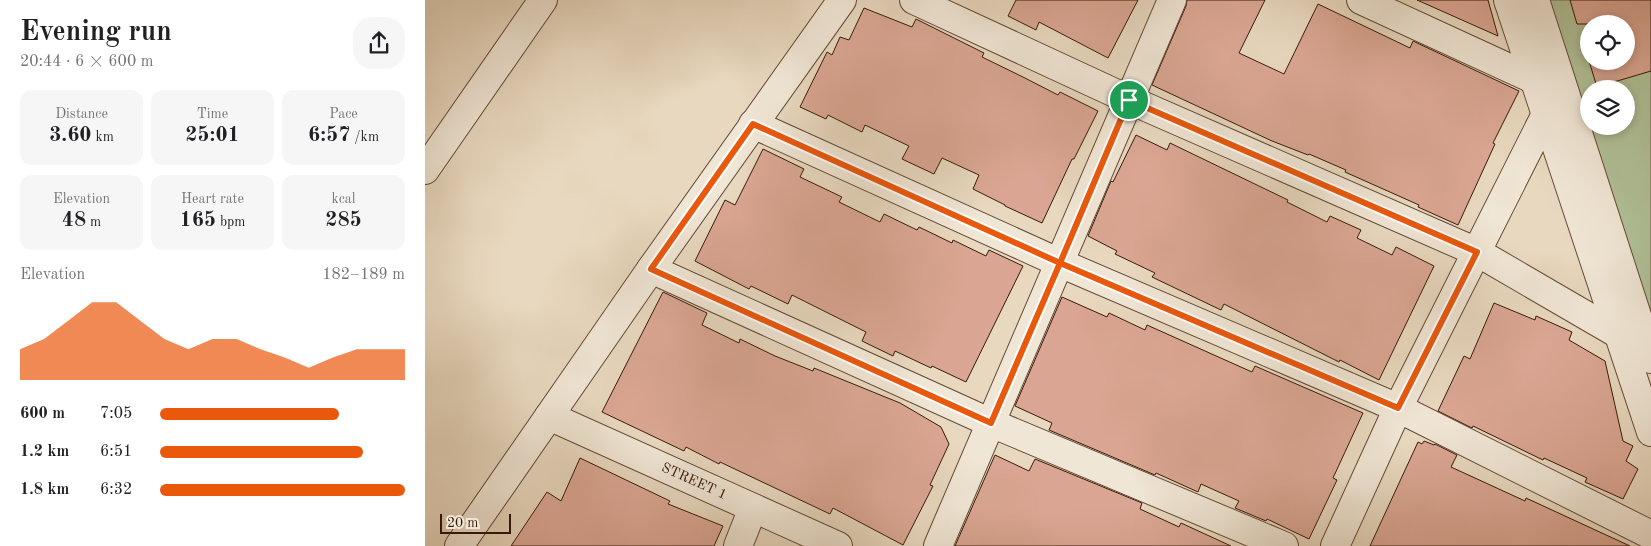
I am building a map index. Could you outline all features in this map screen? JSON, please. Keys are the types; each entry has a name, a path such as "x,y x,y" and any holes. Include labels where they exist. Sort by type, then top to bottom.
{"street":[{"path":"425,170 543,0"},
{"path":"459,546 841,0"},
{"path":"914,0 1129,100 1477,252 1618,334"},
{"path":"938,546 1172,0"},
{"path":"1361,0 1533,79"},
{"path":"1507,0 1651,432"},
{"path":"1535,0 1651,359"},
{"path":"1335,546 1398,408 1545,116"},
{"path":"753,124 1060,263 1398,408 1651,535"},
{"path":"651,269 991,423 1284,546"},
{"name":"STREET 1","path":"549,416 838,546"},
{"path":"738,546 753,508"}],"green space":[{"path":"1536,0 1651,0 1651,360"}],"building":[{"path":"1016,0 1138,0 1108,58 1039,22 1036,30 1008,16"},
{"path":"1187,0 1265,0 1239,53 1284,74 1318,4 1410,48 1413,41 1519,91 1493,143 1495,144 1458,225 1418,207 1419,205 1345,172 1346,170 1272,141 1152,85"},
{"path":"1417,0 1488,0 1498,36"},
{"path":"1570,0 1651,0 1651,71 1621,80 1595,80 1592,70 1635,70 1635,15 1580,15 1580,24 1577,24"},
{"path":"864,8 912,27 916,19 984,53 982,57 1058,95 1060,92 1098,111 1074,159 1072,159 1042,223 973,189 979,175 942,158 934,174 902,159 909,146 865,125 862,132 828,115 826,119 800,107 827,52 832,55 840,37 849,40"},
{"path":"1136,135 1167,150 1170,143 1288,200 1287,202 1327,222 1330,216 1361,230 1357,238 1392,255 1396,247 1434,266 1379,380 1224,304 1221,310 1152,277 1155,273 1115,254 1117,251 1088,236 1111,181 1113,182"},
{"path":"763,149 804,169 800,177 842,197 839,202 880,222 884,214 917,230 919,227 952,243 953,240 986,256 989,250 1023,266 966,382 895,351 893,356 862,341 866,332 792,295 788,304 751,286 749,289 695,261 725,200 735,205"},
{"path":"663,292 707,313 702,325 739,343 740,339 775,356 813,371 814,368 900,403 941,427 949,444 930,485 933,486 903,545 833,508 830,514 720,462 719,464 686,447 684,451 602,412"},
{"path":"1062,297 1107,317 1109,313 1145,330 1147,325 1252,372 1255,366 1363,413 1333,478 1337,480 1309,539 1267,519 1266,521 1235,508 1239,501 1201,484 1198,492 1049,430 1052,423 1015,406"},
{"path":"1494,303 1535,320 1536,316 1572,332 1569,340 1605,361 1623,441 1633,446 1626,461 1638,469 1623,499 1585,482 1587,478 1544,458 1543,460 1438,411 1464,356 1470,359"},
{"path":"1424,441 1435,444 1457,455 1451,467 1525,501 1526,498 1630,546 1370,546 1418,442 1422,444"},
{"path":"995,455 1029,471 1035,459 1142,503 1140,509 1179,527 1181,523 1231,546 955,546"},
{"path":"580,458 670,501 668,504 723,526 714,546 511,546 547,492 561,501"}],"route":[{"path":"1129,100 1060,263 753,124 651,269 991,423 1060,263 1398,408 1477,252 1129,100"}]}
